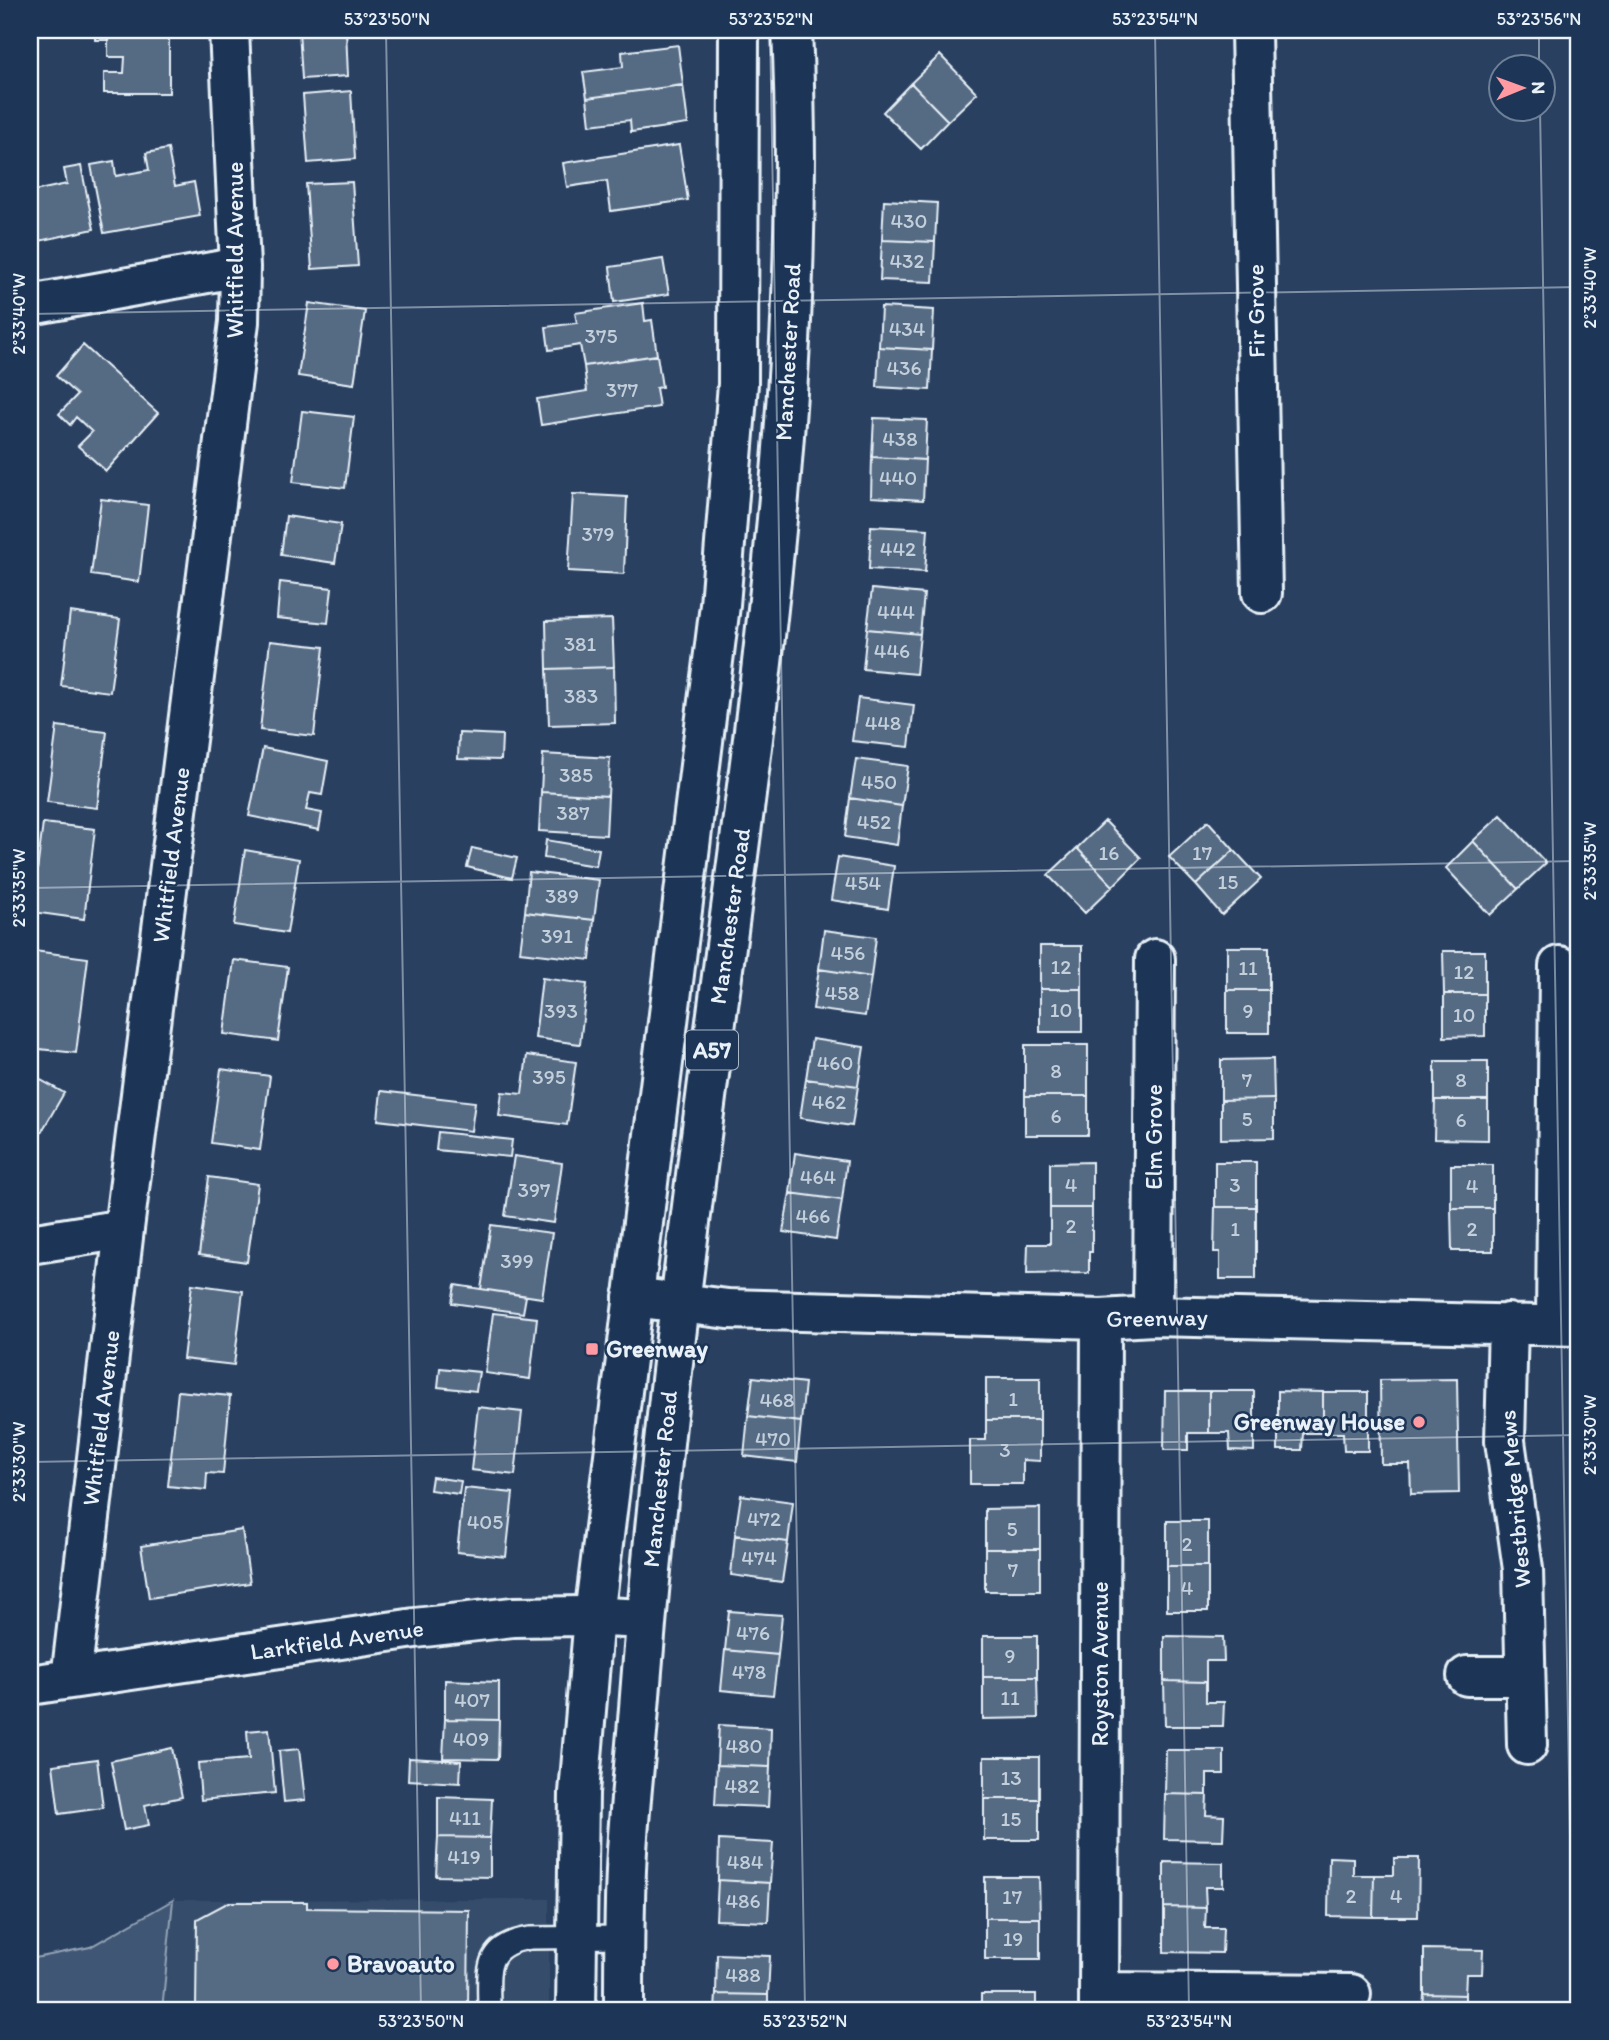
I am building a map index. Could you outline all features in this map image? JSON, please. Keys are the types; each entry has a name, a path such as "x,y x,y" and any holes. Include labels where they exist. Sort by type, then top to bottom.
{"street":[{"name":"Whitfield Avenue","path":"71,1679 124,1229 239,322 240,267 229,30"},
{"name":"Manchester Road","path":"576,2010 579,1793 594,1616 720,605 738,384 739,30"},
{"name":"Manchester Road","path":"624,2010 626,1872 646,1619 678,1304 740,842 777,532 793,257 793,30"},
{"name":"Fir Grove","path":"1251,30 1262,593"},
{"path":"30,305 240,267"},
{"name":"Elm Grove","path":"1153,1316 1155,959"},
{"path":"1559,966 1568,1325"},
{"path":"30,1244 124,1229"},
{"name":"Greenway","path":"633,1297 728,1309 1101,1319 1153,1316 1568,1325"},
{"name":"Royston Avenue","path":"1099,2001 1101,1319"},
{"name":"Westbridge Mews","path":"1508,1323 1505,1441 1523,1569 1527,1745"},
{"name":"Larkfield Avenue","path":"30,1685 415,1628 513,1617 594,1616 646,1619"},
{"path":"1466,1676 1525,1676"},
{"path":"1099,2001 1351,1994"}],"lane":[{"path":"489,2010 489,1966 494,1954 503,1945 530,1938 625,1937"}],"shaded area":[{"name":"Bravoauto","path":"549,1899 549,2010 162,2010 173,1900"},
{"path":"173,1900 162,2010 30,2010 30,1959 90,1947"}],"building":[{"path":"95,30 169,30 169,93 104,93 104,73 124,73 125,57 108,57 108,40 95,40"},
{"path":"299,30 346,30 348,76 302,79"},
{"path":"678,45 683,85 587,98 583,72 623,67 622,52"},
{"path":"940,55 977,93 948,121 911,83"},
{"path":"911,83 948,121 921,149 883,112"},
{"path":"683,85 688,124 631,132 630,120 590,125 587,98"},
{"path":"351,91 355,159 308,163 303,95"},
{"path":"679,145 688,200 611,211 607,181 567,187 563,163"},
{"path":"168,149 175,186 194,182 200,216 104,233 91,165 114,161 116,176 149,170 146,153"},
{"path":"81,166 94,229 30,243 30,176 34,191 67,184 64,169"},
{"path":"352,182 358,266 312,269 306,184"},
{"path":"884,200 937,203 935,242 882,240"},
{"path":"882,240 935,242 933,282 880,280"},
{"path":"663,259 669,294 614,302 610,267"},
{"path":"309,303 365,311 354,384 298,376"},
{"path":"643,303 645,321 652,320 657,355 584,366 580,345 549,350 546,327 577,323 575,313"},
{"path":"881,307 934,310 932,350 879,347"},
{"path":"83,345 158,413 106,471 78,446 92,432 76,417 70,425 59,414 77,395 56,376"},
{"path":"879,347 932,350 930,390 877,387"},
{"path":"657,355 662,387 656,388 659,407 541,425 537,399 587,391 584,366"},
{"path":"302,411 354,417 345,488 293,482"},
{"path":"874,418 927,420 925,460 872,457"},
{"path":"872,457 925,460 923,500 871,497"},
{"path":"573,494 627,497 624,574 568,571"},
{"path":"101,499 148,505 139,582 91,575"},
{"path":"286,516 341,524 335,563 281,555"},
{"path":"871,526 928,529 925,572 869,569"},
{"path":"280,582 332,588 328,623 277,618"},
{"path":"872,589 924,594 920,634 867,629"},
{"path":"70,612 120,619 110,692 61,686"},
{"path":"612,619 614,667 547,669 546,621"},
{"path":"867,629 920,634 916,674 863,669"},
{"path":"270,641 324,647 314,736 260,730"},
{"path":"614,667 615,723 549,725 547,669"},
{"path":"858,698 914,705 909,747 852,741"},
{"path":"57,726 107,732 97,808 47,802"},
{"path":"459,733 502,735 501,760 458,759"},
{"path":"263,748 328,761 322,795 310,793 306,810 322,813 319,830 249,816"},
{"path":"543,754 610,758 608,796 541,792"},
{"path":"856,759 908,766 902,806 850,798"},
{"path":"541,792 608,796 606,835 539,831"},
{"path":"850,798 902,806 897,845 845,837"},
{"path":"1501,815 1546,863 1518,889 1473,841"},
{"path":"1105,821 1141,858 1113,886 1077,848"},
{"path":"1208,821 1234,850 1196,885 1169,857"},
{"path":"43,823 95,829 84,919 32,912"},
{"path":"546,840 599,849 596,866 544,858"},
{"path":"1473,841 1518,889 1490,915 1446,868"},
{"path":"472,848 517,858 512,878 467,867"},
{"path":"1077,848 1113,886 1085,913 1048,875"},
{"path":"245,850 299,859 287,933 234,925"},
{"path":"1234,850 1261,879 1222,915 1196,885"},
{"path":"838,857 894,866 888,909 831,900"},
{"path":"529,872 599,880 594,920 525,912"},
{"path":"525,912 594,920 590,960 520,952"},
{"path":"824,930 876,937 871,977 819,969"},
{"path":"1040,946 1082,946 1082,989 1040,989"},
{"path":"1227,947 1269,947 1269,990 1227,990"},
{"path":"34,951 88,958 76,1053 30,1048 30,985"},
{"path":"1443,951 1485,951 1485,994 1444,994"},
{"path":"234,960 288,967 278,1041 224,1034"},
{"path":"819,969 871,977 865,1016 813,1009"},
{"path":"542,978 587,984 580,1044 535,1038"},
{"path":"1040,989 1082,989 1082,1032 1040,1032"},
{"path":"1227,990 1269,990 1269,1033 1227,1033"},
{"path":"1444,994 1485,994 1485,1036 1444,1037"},
{"path":"812,1039 864,1047 858,1086 806,1079"},
{"path":"1025,1045 1088,1045 1088,1096 1025,1096"},
{"path":"527,1055 576,1062 567,1125 499,1116 502,1092 522,1094"},
{"path":"1273,1059 1274,1099 1221,1100 1221,1060"},
{"path":"1435,1061 1488,1061 1488,1100 1435,1100"},
{"path":"221,1069 270,1076 260,1150 211,1143"},
{"path":"30,1074 64,1093 30,1152"},
{"path":"806,1079 858,1086 852,1126 800,1118"},
{"path":"381,1091 475,1102 471,1131 378,1120"},
{"path":"1025,1096 1088,1096 1088,1135 1025,1135"},
{"path":"1274,1099 1274,1138 1221,1139 1221,1100"},
{"path":"1435,1100 1488,1100 1488,1140 1434,1139"},
{"path":"438,1132 512,1140 510,1157 436,1150"},
{"path":"795,1153 847,1161 842,1200 790,1193"},
{"path":"514,1156 562,1163 554,1223 505,1216"},
{"path":"1092,1162 1092,1208 1050,1208 1050,1163"},
{"path":"1215,1162 1256,1162 1256,1207 1215,1207"},
{"path":"1451,1165 1493,1165 1493,1208 1451,1208"},
{"path":"209,1177 258,1184 247,1262 199,1255"},
{"path":"790,1193 842,1200 836,1240 783,1232"},
{"path":"1215,1207 1256,1207 1256,1279 1220,1279 1220,1252 1214,1252"},
{"path":"1050,1208 1092,1208 1089,1273 1027,1274 1028,1244 1050,1244"},
{"path":"1451,1208 1493,1208 1493,1251 1452,1251"},
{"path":"491,1225 552,1233 542,1298 481,1289"},
{"path":"192,1284 243,1291 234,1365 183,1359"},
{"path":"455,1285 526,1296 523,1313 452,1303"},
{"path":"493,1313 537,1318 530,1379 485,1373"},
{"path":"440,1368 479,1372 476,1391 438,1387"},
{"path":"753,1377 805,1383 801,1422 748,1416"},
{"path":"986,1378 1040,1378 1040,1420 986,1420"},
{"name":"Greenway House","path":"1457,1379 1459,1493 1411,1494 1410,1464 1381,1464 1380,1380"},
{"path":"178,1391 230,1396 223,1474 207,1473 206,1490 168,1486"},
{"path":"1165,1391 1209,1391 1209,1433 1188,1433 1188,1450 1164,1450"},
{"path":"1209,1391 1254,1391 1254,1451 1230,1450 1229,1433 1209,1433"},
{"path":"1278,1391 1323,1392 1323,1433 1303,1433 1302,1450 1278,1450"},
{"path":"1323,1392 1368,1392 1368,1451 1344,1451 1343,1433 1323,1433"},
{"path":"478,1407 522,1412 515,1475 471,1470"},
{"path":"748,1416 801,1422 797,1462 744,1456"},
{"path":"986,1420 1040,1420 1040,1461 1023,1460 1023,1484 970,1484 970,1440 986,1440"},
{"path":"432,1477 461,1481 459,1494 430,1490"},
{"path":"464,1488 513,1493 506,1557 457,1552"},
{"path":"741,1495 793,1502 788,1542 735,1535"},
{"path":"1040,1508 1040,1549 985,1549 985,1509"},
{"path":"1167,1521 1208,1521 1208,1566 1167,1566"},
{"path":"242,1530 250,1583 149,1598 141,1546"},
{"path":"735,1535 788,1542 782,1582 731,1575"},
{"path":"985,1549 1040,1549 1040,1591 985,1591"},
{"path":"1167,1566 1208,1566 1208,1611 1167,1611"},
{"path":"729,1611 782,1615 778,1655 725,1650"},
{"path":"983,1636 1037,1636 1037,1677 983,1677"},
{"path":"1164,1636 1223,1637 1224,1661 1206,1661 1206,1682 1164,1681"},
{"path":"725,1650 778,1655 773,1695 721,1690"},
{"path":"983,1677 1037,1677 1038,1718 983,1719"},
{"path":"445,1680 499,1682 499,1720 445,1719"},
{"path":"1164,1681 1206,1682 1206,1702 1224,1702 1223,1726 1165,1726"},
{"path":"445,1719 499,1720 498,1759 443,1758"},
{"path":"719,1725 771,1728 770,1767 717,1765"},
{"path":"269,1729 275,1793 201,1800 198,1763 249,1759 247,1731"},
{"path":"172,1748 182,1797 145,1805 149,1825 124,1830 111,1761"},
{"path":"299,1749 305,1800 284,1802 279,1751"},
{"path":"1166,1750 1224,1750 1224,1774 1207,1774 1207,1795 1165,1794"},
{"path":"984,1757 1039,1757 1039,1799 984,1799"},
{"path":"409,1758 461,1761 460,1783 408,1780"},
{"path":"97,1759 103,1808 59,1814 53,1765"},
{"path":"717,1765 770,1767 768,1807 715,1805"},
{"path":"1165,1794 1207,1795 1206,1815 1224,1816 1223,1840 1164,1839"},
{"path":"438,1797 492,1799 490,1838 438,1837"},
{"path":"984,1799 1039,1799 1039,1840 984,1840"},
{"path":"438,1837 490,1838 490,1877 436,1876"},
{"path":"719,1840 773,1843 770,1883 718,1880"},
{"path":"1329,1857 1353,1858 1353,1875 1374,1875 1373,1917 1328,1916"},
{"path":"1394,1858 1419,1858 1418,1917 1373,1917 1374,1875 1394,1875"},
{"path":"1164,1862 1223,1863 1223,1887 1205,1887 1206,1908 1164,1907"},
{"path":"985,1877 1039,1877 1040,1918 985,1918"},
{"path":"718,1880 770,1883 768,1922 716,1920"},
{"name":"Bravoauto","path":"229,1902 307,1902 307,1908 469,1910 468,2010 196,2010 197,1919"},
{"path":"1164,1907 1206,1908 1205,1928 1223,1928 1222,1953 1164,1952"},
{"path":"985,1918 1040,1918 1040,1959 985,1959"},
{"path":"1424,1949 1483,1950 1482,1974 1466,1974 1465,1995 1424,1994"},
{"path":"717,1954 770,1956 768,1995 716,1994"},
{"path":"716,1994 768,1995 768,2010 715,2010"},
{"path":"981,1994 1036,1994 1036,2010 981,2010"},
{"path":"1424,1994 1465,1995 1465,2010 1423,2010"}],"place":[{"name":"Greenway","path":"592,1349"},
{"name":"Greenway House","path":"1419,1422"},
{"name":"Bravoauto","path":"333,1964"}]}
